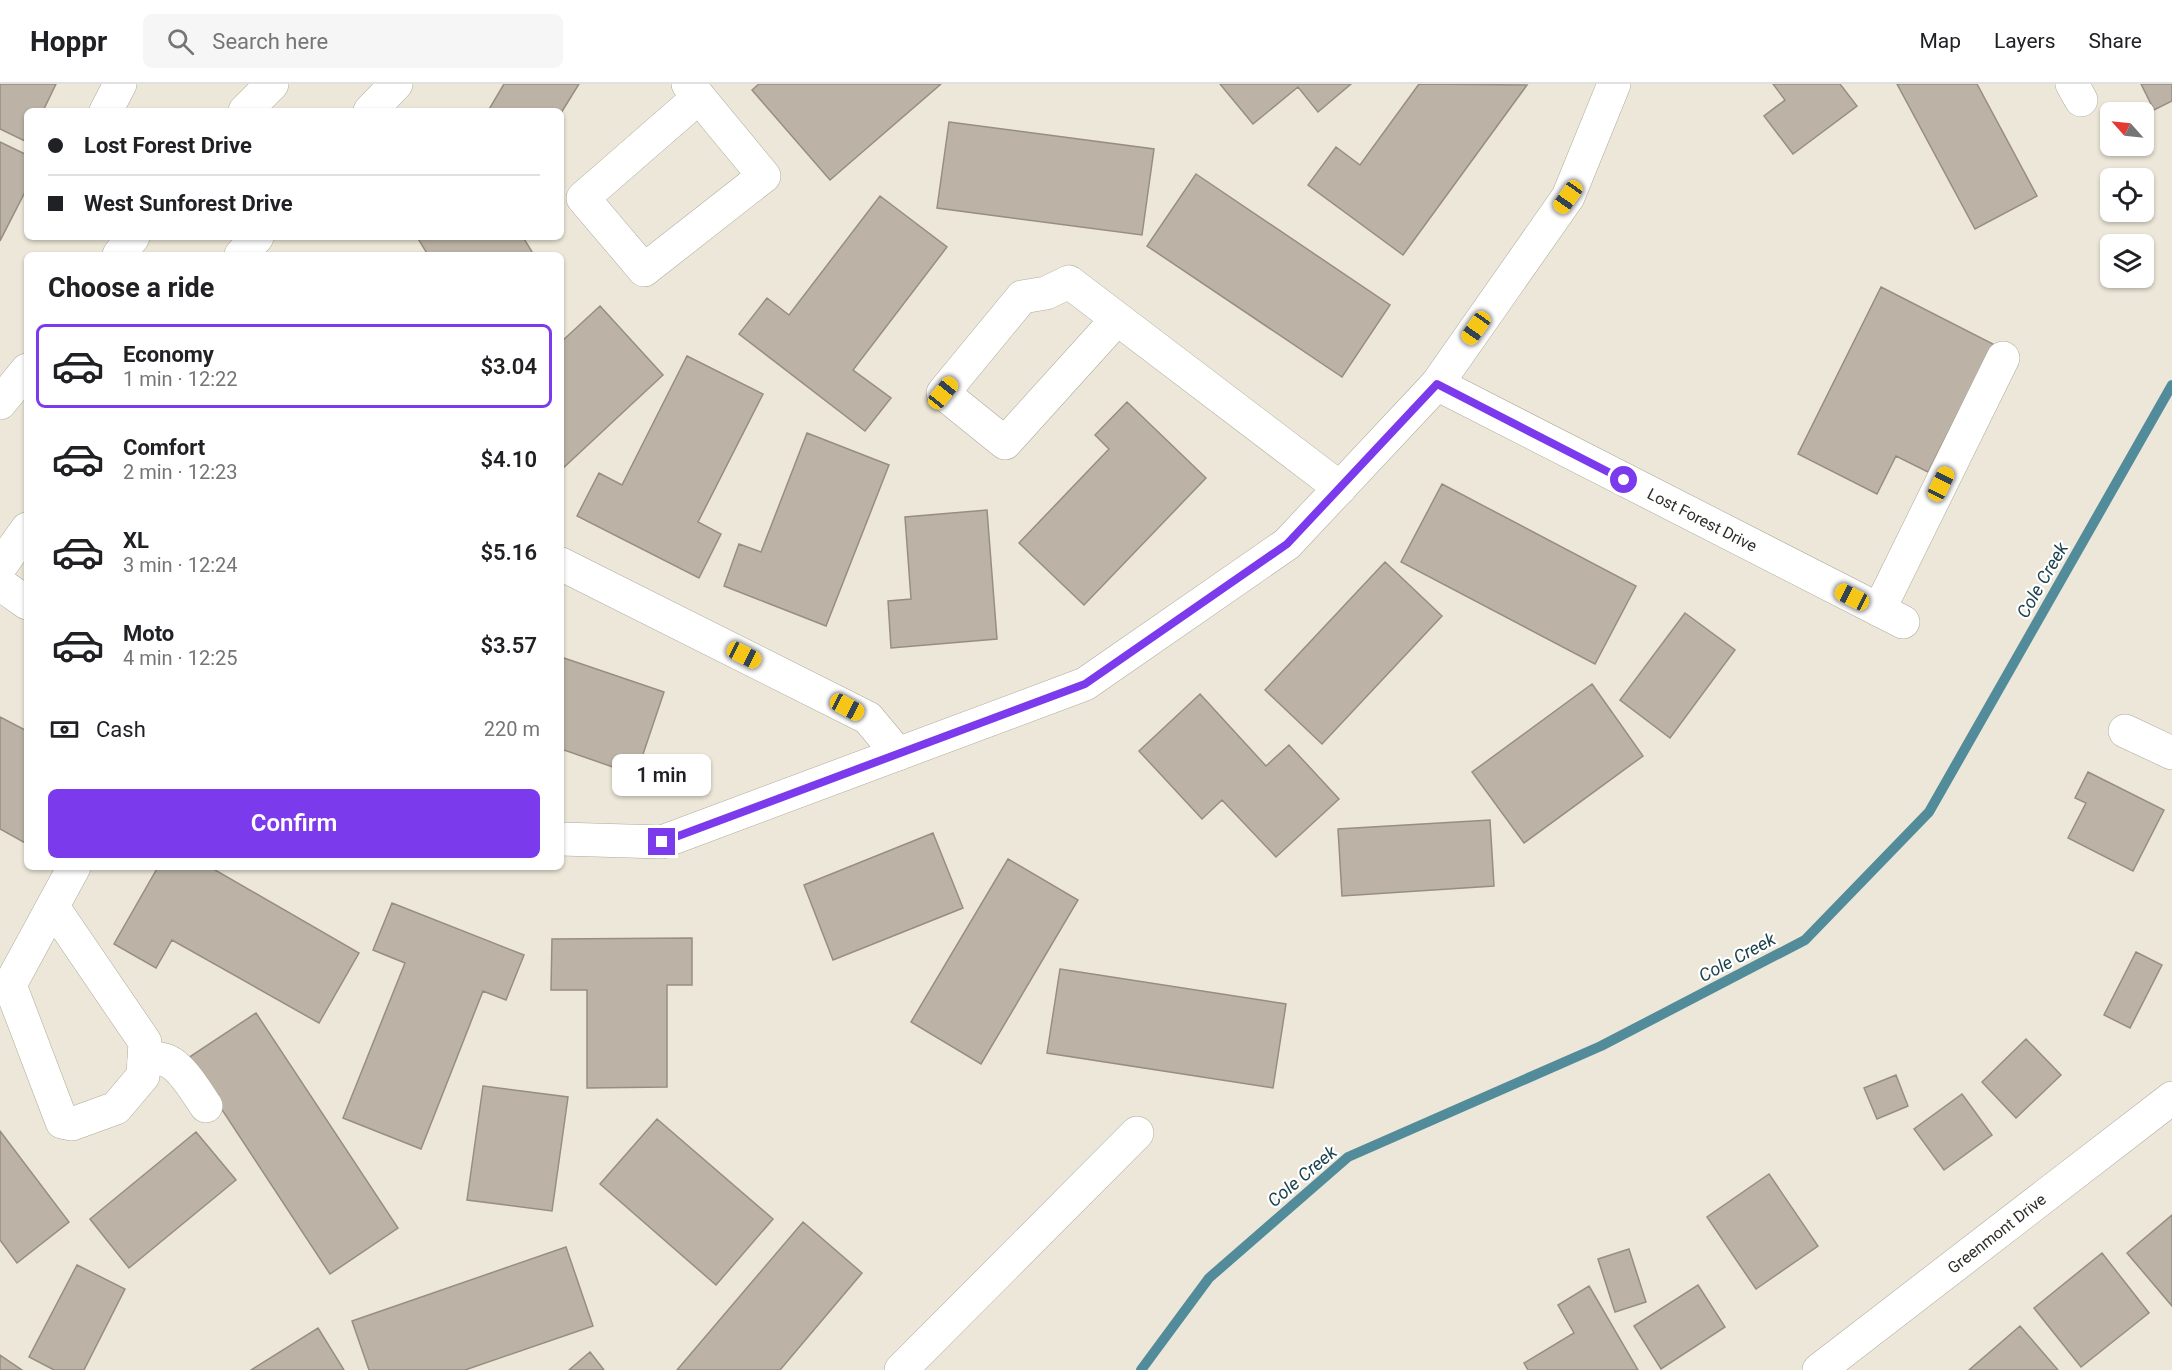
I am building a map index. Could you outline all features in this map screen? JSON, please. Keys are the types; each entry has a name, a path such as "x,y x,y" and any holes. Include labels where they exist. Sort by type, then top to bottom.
{"street":[{"path":"108,108 120,84"},
{"path":"248,108 272,84"},
{"path":"373,108 396,84"},
{"path":"564,839 662,842 1085,684 1287,544 1437,384 1568,197 1614,84"},
{"path":"693,91 764,176 644,270 583,198 693,91"},
{"path":"121,252 131,240"},
{"path":"244,252 254,240"},
{"path":"1118,319 1005,443 943,393 1022,297 1046,293 1069,282 1118,319 1340,488"},
{"name":"Lost Forest Drive","path":"1437,384 1891,616 2003,358"},
{"path":"0,403 24,374"},
{"path":"0,567 24,533"},
{"path":"564,566 868,718 898,754"},
{"path":"0,584 24,601"},
{"path":"2125,731 2172,753"},
{"path":"53,907 145,1042 143,1076 116,1108 72,1124 62,1122 10,985 72,870"},
{"path":"144,1062 160,1059 171,1062 206,1106"},
{"name":"Greenmont Drive","path":"1819,1370 2172,1098"},
{"path":"901,1370 1137,1133"}],"building":[{"path":"0,84 56,84 44,108 24,108 24,141 0,129"},
{"path":"504,84 579,84 564,108 490,108"},
{"path":"759,84 941,84 830,180 752,90"},
{"path":"1220,84 1351,84 1318,112 1298,87 1253,124"},
{"path":"1419,84 1527,85 1403,255 1308,185 1336,147 1360,165"},
{"path":"1773,84 1840,84 1857,106 1793,154 1764,116 1785,100"},
{"path":"1897,84 1977,84 2037,196 1975,229"},
{"path":"2141,84 2172,84 2172,101 2154,110 2154,102 2150,102"},
{"path":"949,122 1154,149 1142,235 937,208"},
{"path":"0,142 24,154 24,194 0,241"},
{"path":"1196,174 1390,305 1342,377 1147,246"},
{"path":"880,196 947,247 853,370 891,398 865,431 739,334 767,298 789,315"},
{"path":"419,240 525,240 532,252 426,252"},
{"path":"1881,287 1993,344 1928,472 1896,456 1877,494 1798,454"},
{"path":"600,306 663,375 564,467 564,339"},
{"path":"687,356 763,394 698,522 721,534 699,578 577,516 599,473 622,485"},
{"path":"1127,402 1206,478 1084,605 1019,543 1109,449 1095,435"},
{"path":"807,433 889,465 826,626 724,586 739,544 761,552"},
{"path":"1442,484 1636,586 1595,664 1401,562"},
{"path":"987,510 997,639 891,648 888,601 911,599 905,517"},
{"path":"1385,562 1442,616 1322,744 1265,690"},
{"path":"1685,613 1735,650 1670,738 1620,700"},
{"path":"564,658 664,692 636,775 564,750"},
{"path":"1592,684 1643,756 1524,843 1472,772"},
{"path":"1200,694 1266,766 1289,745 1339,799 1276,857 1222,800 1202,819 1139,751"},
{"path":"0,717 24,729 24,842 0,829"},
{"path":"2088,772 2164,810 2133,871 2068,838 2086,803 2075,798"},
{"path":"1490,820 1494,886 1342,896 1338,829"},
{"path":"933,833 963,908 833,960 804,885"},
{"path":"1008,859 1078,900 981,1064 911,1022"},
{"path":"156,870 215,870 359,953 319,1023 172,940 156,968 114,944"},
{"path":"392,903 524,955 506,1000 483,991 421,1149 343,1118 405,963 373,950"},
{"path":"692,938 692,985 667,985 667,1087 587,1088 587,990 551,990 552,939"},
{"path":"2136,952 2162,965 2130,1028 2104,1015"},
{"path":"1060,969 1286,1004 1273,1088 1047,1053"},
{"path":"256,1013 398,1228 330,1274 188,1058"},
{"path":"2026,1039 2061,1075 2016,1118 1982,1082"},
{"path":"1896,1075 1908,1106 1877,1119 1864,1088"},
{"path":"483,1086 568,1097 552,1211 467,1200"},
{"path":"1962,1094 1992,1135 1944,1170 1914,1129"},
{"path":"657,1119 773,1219 716,1285 600,1184"},
{"path":"0,1131 69,1222 17,1263 0,1240"},
{"path":"196,1132 236,1180 129,1268 90,1219"},
{"path":"1769,1174 1818,1246 1756,1289 1707,1217"},
{"path":"2172,1215 2172,1306 2127,1253"},
{"path":"803,1222 862,1273 780,1370 677,1370"},
{"path":"566,1247 593,1326 465,1370 369,1370 352,1321"},
{"path":"1629,1249 1646,1302 1615,1312 1598,1259"},
{"path":"2102,1253 2149,1313 2081,1367 2034,1308"},
{"path":"77,1265 125,1289 84,1370 54,1370 29,1357"},
{"path":"1698,1285 1725,1327 1661,1369 1634,1326"},
{"path":"1589,1286 1638,1370 1528,1370 1524,1363 1574,1333 1558,1305"},
{"path":"2020,1326 2058,1370 1969,1370"},
{"path":"318,1328 344,1370 251,1370"},
{"path":"590,1352 604,1370 569,1370"},
{"path":"0,1355 22,1370 0,1370"}],"waterway":[{"name":"Cole Creek","path":"1141,1370 1209,1278 1348,1157 1601,1046 1805,940 1929,812 2172,385"}],"route":[{"path":"662,842 1085,684 1287,544 1437,384 1624,480"}]}
